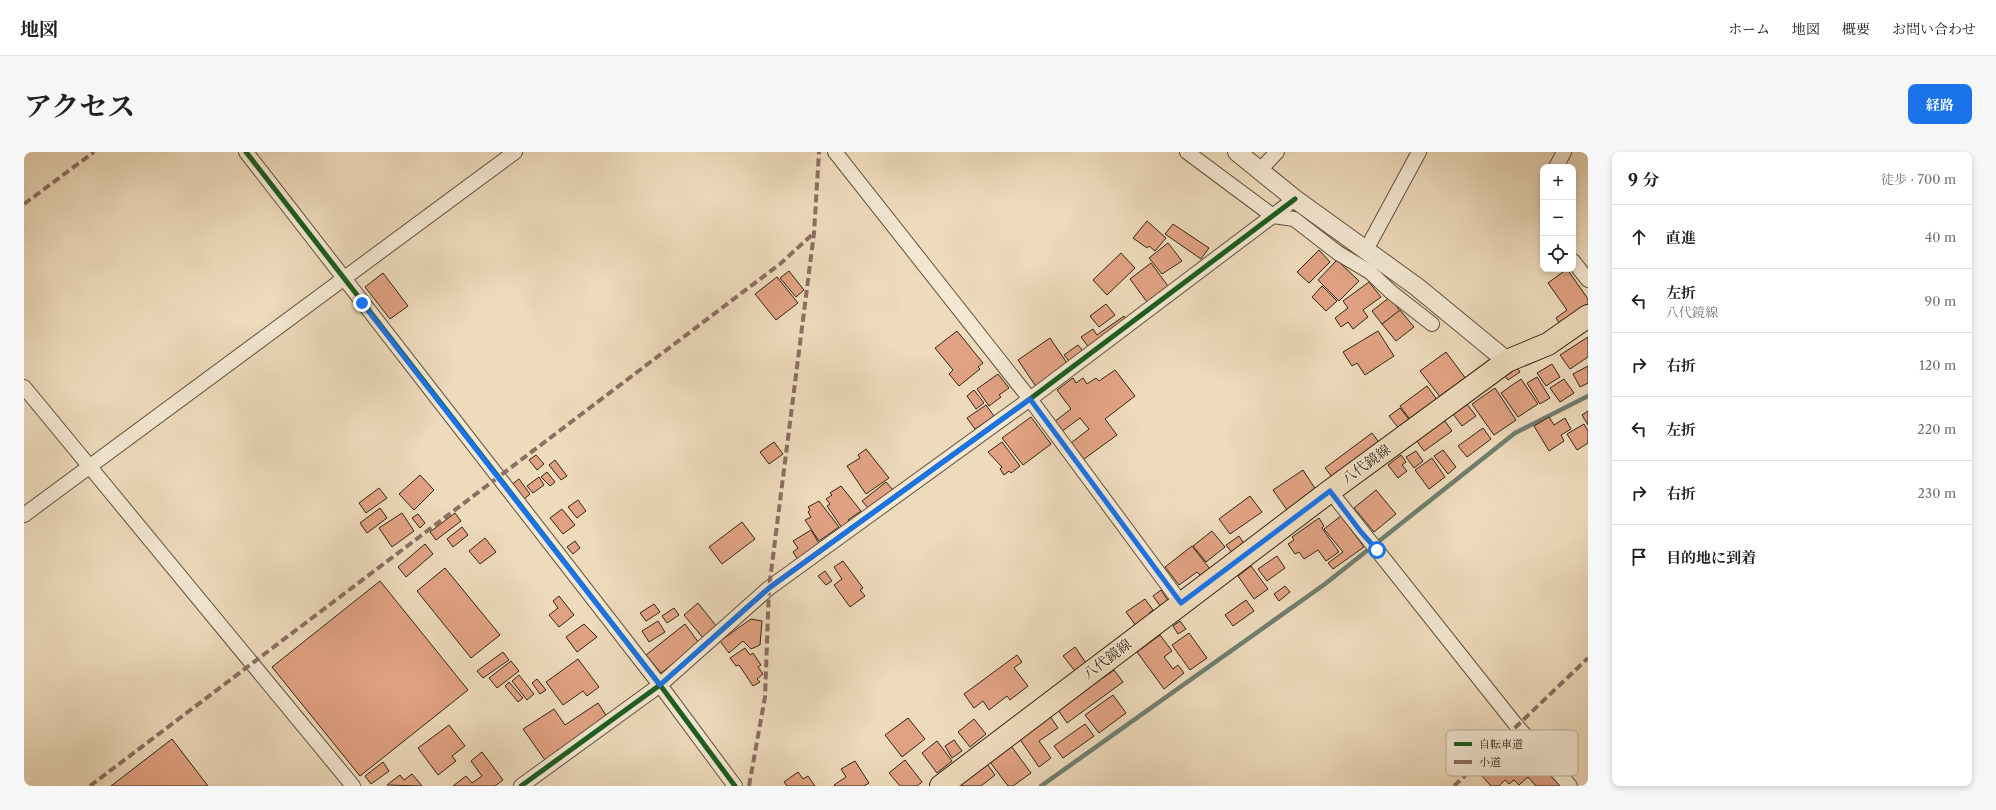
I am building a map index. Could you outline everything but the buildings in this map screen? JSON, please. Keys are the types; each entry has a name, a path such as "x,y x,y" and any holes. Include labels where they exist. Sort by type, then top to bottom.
{"main road":[{"name":"八代鏡線","path":"941,786 1330,491 1507,361 1548,344 1588,316"}],"street":[{"path":"246,152 660,685 735,786"},
{"path":"24,515 515,152"},
{"path":"835,152 1030,399 1181,603"},
{"path":"1187,152 1273,216 1294,218 1338,253 1370,272 1391,292 1432,324"},
{"path":"1237,152 1295,199 1417,287 1507,361"},
{"path":"1260,170 1277,152"},
{"path":"1366,250 1419,152"},
{"path":"1558,164 1564,152"},
{"path":"521,786 660,685 769,588 1030,399 1295,199"},
{"path":"1338,253 1350,239"},
{"path":"1576,265 1588,280"},
{"path":"1391,292 1402,277"},
{"path":"24,387 353,786"},
{"path":"1330,491 1520,730"},
{"path":"1561,776 1570,786"}],"waterway":[{"path":"1041,786 1325,584 1515,433 1588,396"}],"marked path":[{"path":"24,204 94,152"},
{"path":"749,786 765,697 769,588 814,233 819,152"},
{"path":"90,786 780,264 814,233"},
{"path":"1513,730 1588,658"},
{"path":"1454,786 1464,776"}],"cycle path":[{"path":"246,152 660,685 735,786"},
{"path":"521,786 660,685 769,588 1030,399 1295,199"}],"route":[{"path":"362,303 660,685 769,588 1030,399 1181,603 1330,491 1361,532 1377,550"}]}
